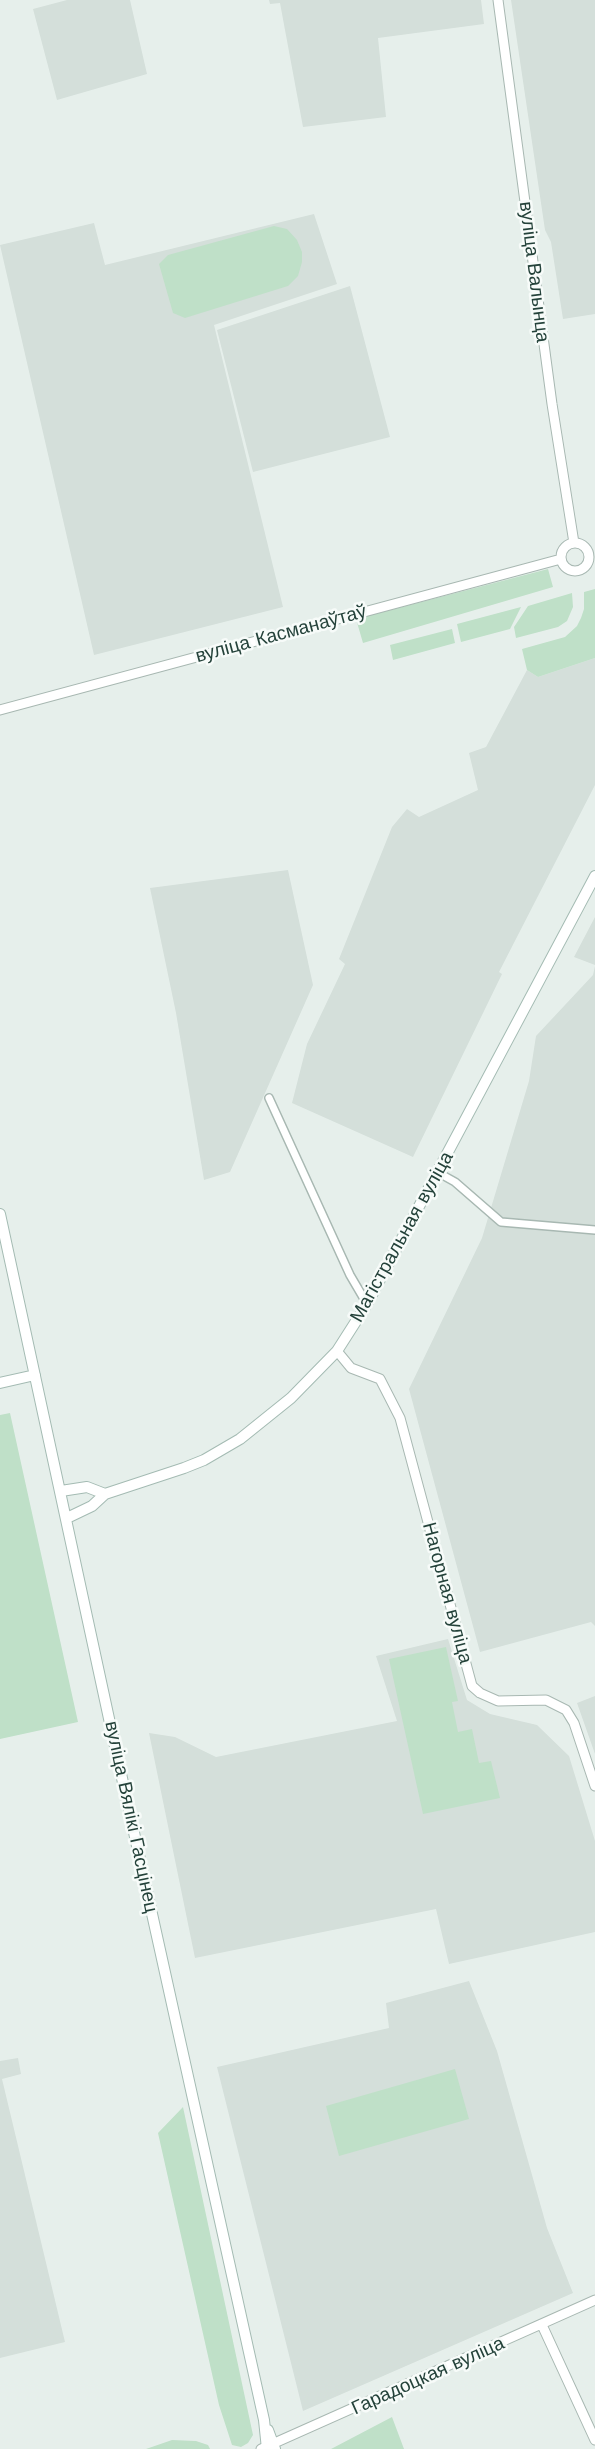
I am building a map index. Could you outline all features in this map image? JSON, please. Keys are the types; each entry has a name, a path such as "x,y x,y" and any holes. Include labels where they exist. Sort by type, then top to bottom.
{"main road":[{"name":"Магістральная вуліца","path":"105,1494 194,1464 240,1439 291,1398 337,1351 367,1304 595,876"},
{"name":"вуліца Вялікі Гасцінец","path":"0,1214 269,2447"},
{"path":"0,1383 35,1375"},
{"path":"61,1491 87,1487 105,1494 92,1506 67,1518"}],"street":[{"name":"вуліца Валынца","path":"498,0 552,404 574,543"},
{"path":"574,543 591,551 587,563 577,570 568,569 561,559 564,548 574,543"},
{"name":"вуліца Касманаўтаў","path":"0,710 561,559"},
{"path":"269,1098 350,1275 367,1304"},
{"path":"437,1172 455,1182 501,1222 595,1230"},
{"name":"Нагорная вуліца","path":"337,1351 351,1368 380,1379 400,1418 472,1686 498,1701 546,1700 566,1710 574,1723 595,1786"},
{"name":"Гарадоцкая вуліца","path":"269,2447 595,2300"},
{"path":"542,2325 595,2440"}],"shaded area":[{"path":"67,0 130,0 147,74 57,100 33,9"},
{"path":"269,0 481,0 484,24 378,38 386,117 303,127 280,3 270,4"},
{"path":"511,0 595,0 595,314 563,319 551,242 545,230"},
{"path":"314,214 337,284 214,325 283,607 94,655 0,245 94,223 105,265"},
{"path":"350,286 390,437 253,472 217,330"},
{"path":"595,658 595,785 499,972 502,974 413,1157 292,1103 307,1044 345,964 339,959 392,827 407,809 419,817 478,790 469,753 486,747 527,670 538,677"},
{"path":"288,870 313,985 230,1172 204,1180 176,1013 150,888"},
{"path":"595,917 595,965 574,957"},
{"path":"595,966 595,1626 591,1622 480,1652 409,1389 482,1238 529,1081 536,1036 593,975"},
{"path":"448,1639 467,1700 490,1714 537,1725 569,1756 595,1841 595,1932 449,1964 436,1909 195,1958 149,1733 175,1737 216,1757 397,1721 376,1656"},
{"path":"595,1696 595,1754 577,1703"},
{"path":"469,1981 497,2051 547,2228 573,2293 303,2411 217,2067 389,2028 386,2003"},
{"path":"18,2058 21,2074 2,2079 65,2342 0,2358 0,2061"}],"green space":[{"path":"274,226 287,229 297,240 302,252 298,276 288,286 185,318 173,313 159,264 168,255"},
{"path":"548,569 553,587 363,643 356,619"},
{"path":"595,589 595,658 538,677 527,670 522,649 565,637 581,618 584,592"},
{"path":"572,593 573,607 567,621 558,627 516,638 514,627 528,606"},
{"path":"521,607 510,629 461,642 457,624"},
{"path":"452,629 455,643 393,660 390,645"},
{"path":"10,1413 78,1722 0,1739 0,1415"},
{"path":"446,1647 458,1701 452,1702 458,1732 472,1729 479,1763 491,1761 500,1798 423,1814 389,1659"},
{"path":"455,2069 469,2119 339,2156 326,2106"},
{"path":"183,2107 253,2435 248,2443 241,2447 232,2445 219,2405 158,2133"},
{"path":"392,2417 404,2449 331,2449"},
{"path":"172,2440 196,2441 208,2445 210,2449 146,2449"}]}
